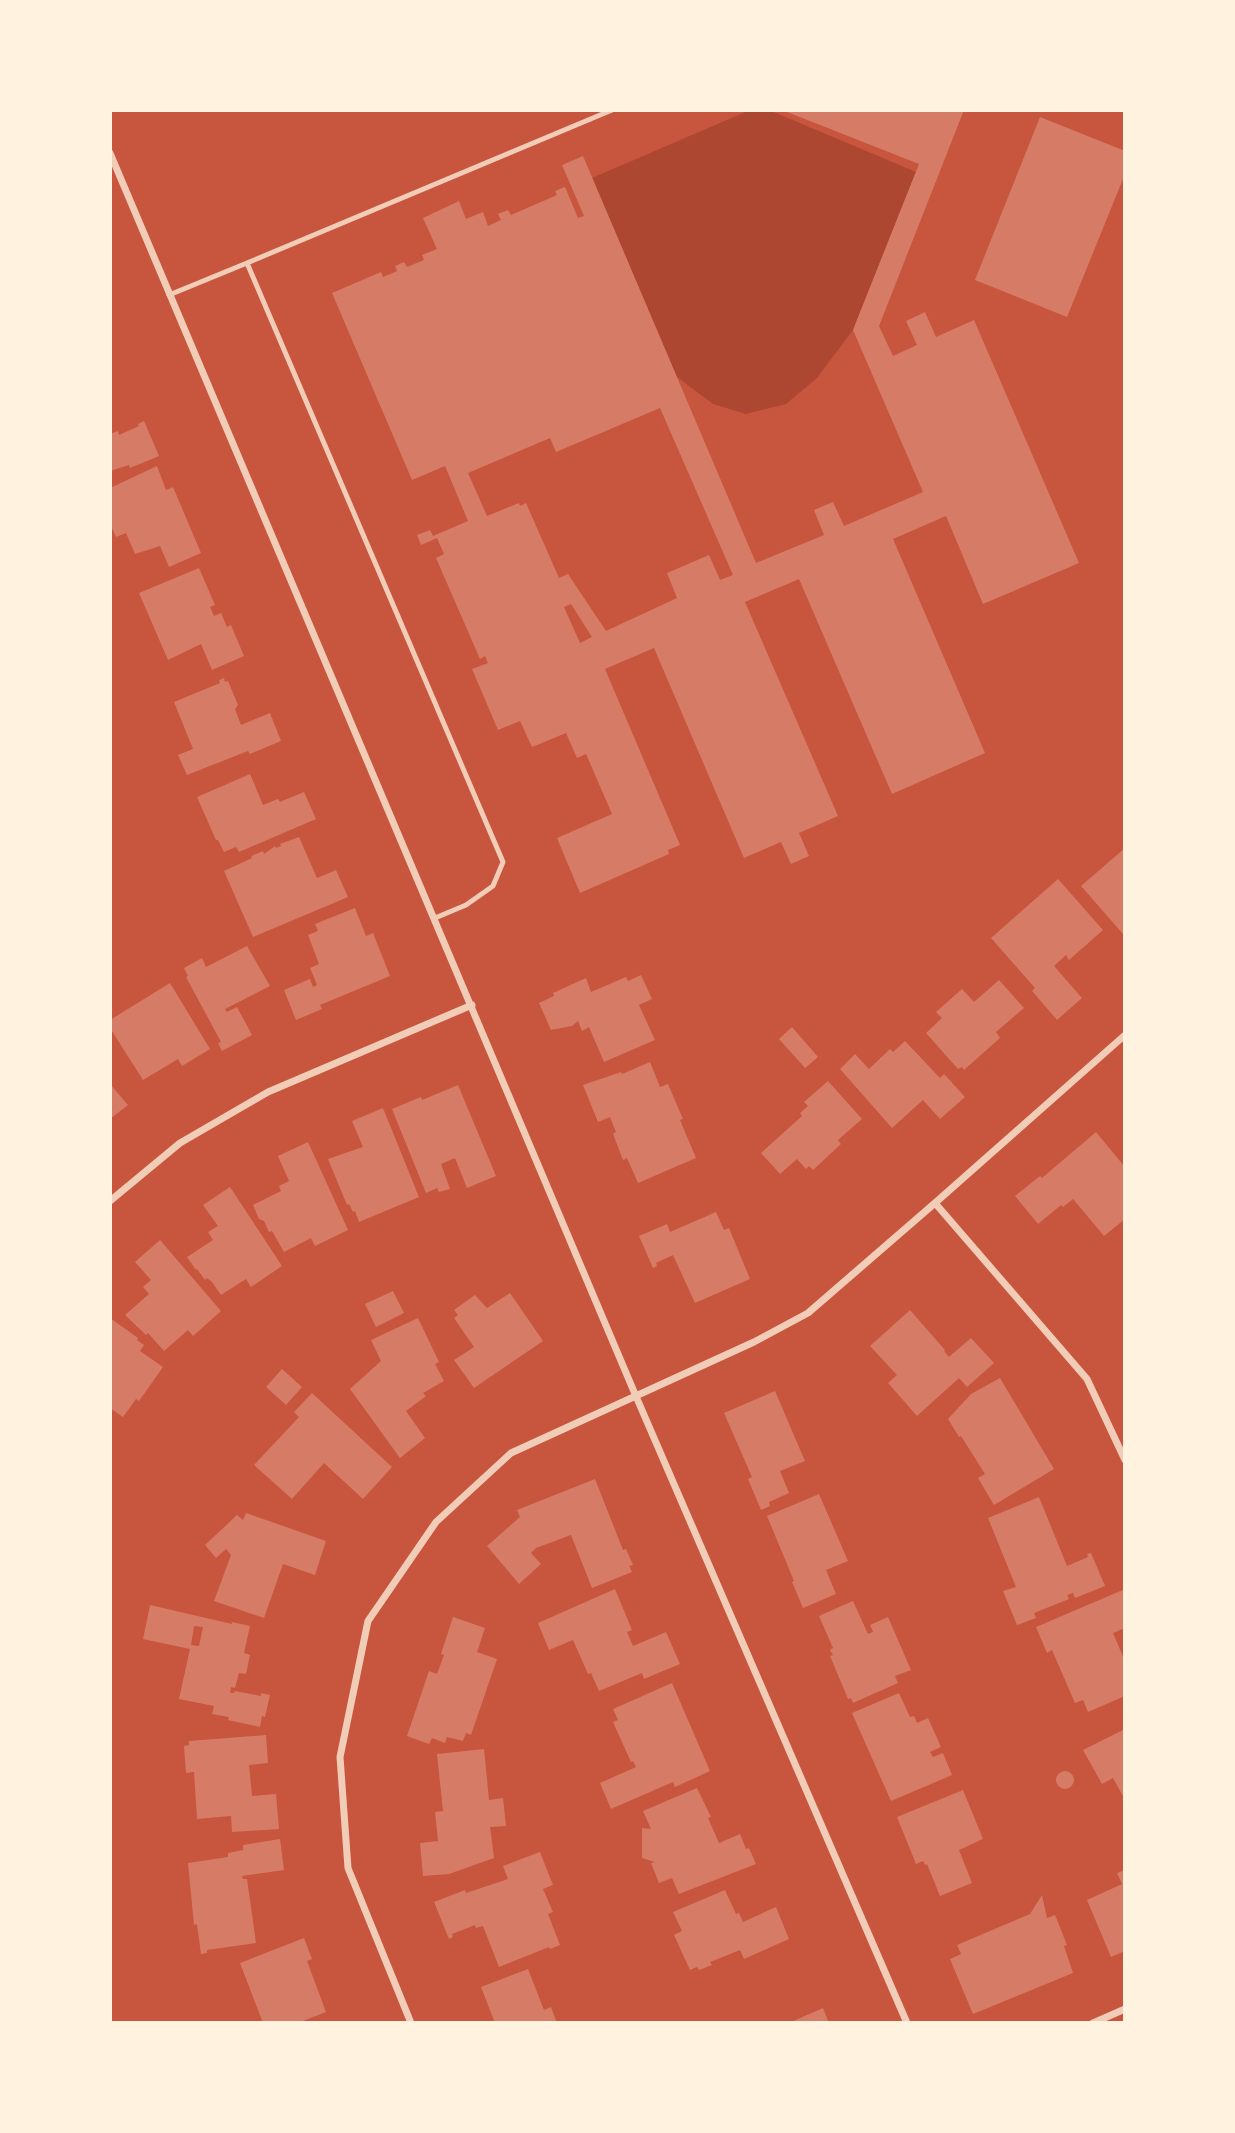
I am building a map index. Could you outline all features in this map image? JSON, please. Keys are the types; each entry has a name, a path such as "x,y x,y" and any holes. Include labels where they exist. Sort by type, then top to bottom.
{"street":[{"path":"110,153 635,1394 907,2023"},
{"path":"110,1201 180,1143 268,1092 472,1005"},
{"path":"411,2023 348,1868 340,1757 368,1621 436,1522 511,1453 635,1394 754,1342 808,1313 1125,1035"},
{"path":"935,1203 1087,1379 1125,1460"},
{"path":"1093,2023 1125,2009"}],"lane":[{"path":"169,295 612,110"},
{"path":"247,263 503,862 493,886 466,905 435,918"}],"shaded area":[{"path":"750,110 769,110 916,172 853,330 817,378 786,404 746,414 713,404 677,377 592,178"}],"building":[{"path":"782,110 964,110 879,326 893,356 917,345 906,321 925,312 936,337 974,320 1079,563 983,604 946,516 893,539 985,753 892,794 799,579 745,602 838,816 799,833 809,856 791,864 781,842 744,858 654,648 605,669 680,845 668,850 669,854 580,893 557,838 612,814 586,754 577,758 566,733 532,747 520,721 498,730 472,669 488,663 485,656 480,659 436,558 444,554 437,538 421,545 417,535 430,530 433,536 468,521 445,466 412,480 332,293 381,272 383,277 397,271 395,266 404,262 407,267 424,260 422,255 437,249 423,218 459,201 466,219 483,212 488,226 501,220 498,214 508,210 511,215 557,195 555,191 565,187 578,218 584,216 562,165 583,156 756,563 824,535 814,510 833,502 844,526 923,492 853,330 919,164","holes":["660,408 733,575 720,580 709,555 667,573 677,598 606,631 568,574 559,578 526,503 520,506 519,503 487,516 468,473 550,438 556,452","571,604 592,637 580,643 564,607"]},
{"path":"1040,117 1125,151 1125,174 1067,317 975,280"},
{"path":"144,421 159,456 130,468 129,465 110,471 110,434 118,431 119,435"},
{"path":"157,466 166,490 173,487 201,553 169,567 160,546 135,554 126,533 116,537 110,524 110,488"},
{"path":"199,568 215,605 210,607 214,616 221,613 227,627 231,625 244,656 212,670 201,644 168,660 139,593"},
{"path":"224,678 225,682 228,681 238,705 235,709 241,725 270,713 281,741 187,775 178,755 193,749 174,702 220,683 219,680"},
{"path":"250,774 263,805 278,799 280,802 304,792 316,819 239,852 236,847 224,852 197,797"},
{"path":"299,837 317,878 336,870 348,897 253,937 224,871 252,858 251,856 263,851 264,854 275,846 276,848"},
{"path":"1125,848 1125,932 1123,934 1081,886"},
{"path":"1058,879 1103,930 1069,960 1066,955 1054,966 1082,998 1057,1020 1032,991 1035,988 991,938"},
{"path":"355,908 366,936 373,933 390,976 320,1005 322,1009 296,1020 284,990 310,979 313,987 317,985 310,968 319,964 308,935 318,931 315,924"},
{"path":"247,946 270,986 225,1009 227,1012 237,1007 252,1035 222,1051 218,1043 221,1042 186,977 188,976 184,968 202,958 206,967"},
{"path":"641,975 652,999 639,1005 655,1040 604,1062 589,1027 582,1031 578,1021 572,1026 551,1030 539,1003 554,996 553,993 586,978 591,992 626,977 628,981"},
{"path":"999,980 1024,1008 996,1032 1000,1038 964,1070 962,1067 958,1069 926,1033 942,1018 936,1012 962,989 974,1002"},
{"path":"170,983 210,1049 182,1066 178,1059 143,1080 110,1028 110,1020"},
{"path":"792,1027 818,1057 805,1068 779,1039"},
{"path":"905,1041 940,1078 944,1074 965,1097 940,1119 923,1100 892,1128 840,1069 855,1054 869,1069 890,1049 893,1052"},
{"path":"650,1062 660,1087 668,1084 696,1158 638,1183 627,1158 623,1160 610,1117 598,1122 583,1085 621,1072 622,1074"},
{"path":"828,1081 862,1119 838,1140 841,1144 813,1170 809,1166 806,1169 797,1159 780,1174 761,1153 802,1116 800,1113 808,1106 804,1102"},
{"path":"110,1084 128,1105 110,1119"},
{"path":"458,1085 496,1176 467,1188 455,1158 441,1164 450,1189 439,1192 437,1188 426,1193 392,1109"},
{"path":"383,1108 419,1197 359,1222 355,1211 347,1205 328,1159 363,1147 352,1121"},
{"path":"1096,1132 1125,1167 1125,1219 1104,1236 1073,1199 1038,1224 1015,1196 1040,1176 1042,1178"},
{"path":"308,1142 348,1230 315,1246 311,1238 284,1252 272,1231 269,1232 264,1221 259,1219 253,1205 281,1191 279,1186 289,1181 278,1156"},
{"path":"230,1187 282,1266 251,1287 246,1279 221,1295 187,1257 213,1240 208,1232 218,1226 203,1205"},
{"path":"716,1212 724,1230 729,1228 750,1279 695,1303 673,1255 656,1263 657,1266 653,1268 639,1236 667,1224 670,1232"},
{"path":"160,1240 221,1311 193,1336 188,1330 164,1351 148,1333 146,1335 125,1315 149,1294 143,1287 151,1280 135,1262"},
{"path":"393,1291 404,1313 376,1327 365,1304"},
{"path":"510,1293 543,1341 474,1388 454,1360 474,1347 454,1318 458,1315 454,1310 475,1295 487,1308"},
{"path":"910,1310 949,1357 971,1338 994,1363 967,1387 959,1378 917,1416 888,1383 897,1375 870,1346"},
{"path":"110,1318 138,1338 144,1345 140,1351 163,1367 139,1401 136,1399 123,1417 110,1408"},
{"path":"418,1318 439,1362 435,1364 444,1381 423,1393 426,1396 406,1411 425,1438 400,1458 350,1389 381,1361 371,1340"},
{"path":"282,1369 302,1387 286,1405 266,1387"},
{"path":"1000,1378 1054,1469 994,1505 978,1478 985,1474 948,1419 971,1394"},
{"path":"775,1391 805,1461 780,1471 789,1493 769,1502 770,1506 761,1510 748,1479 752,1477 724,1413"},
{"path":"312,1393 392,1467 363,1499 324,1463 292,1499 254,1465 299,1417 294,1412"},
{"path":"595,1479 623,1550 626,1549 633,1565 629,1566 632,1572 592,1588 571,1535 536,1548 531,1553 541,1564 519,1584 487,1546 520,1517 517,1510"},
{"path":"819,1494 848,1561 826,1570 836,1594 803,1608 767,1516"},
{"path":"1039,1497 1067,1566 1091,1553 1105,1586 1075,1598 1073,1593 1067,1595 1069,1599 1034,1613 1036,1618 1017,1625 1003,1591 1016,1587 988,1518"},
{"path":"246,1513 326,1541 315,1575 283,1564 264,1618 214,1601 231,1555 226,1549 216,1558 205,1545 237,1515 243,1520"},
{"path":"615,1589 632,1630 627,1632 633,1646 666,1632 680,1664 644,1679 642,1673 599,1691 573,1640 549,1650 538,1623"},
{"path":"1125,1589 1125,1628 1113,1633 1125,1661 1125,1696 1088,1712 1083,1700 1075,1703 1052,1650 1047,1653 1036,1627"},
{"path":"853,1601 868,1634 873,1632 870,1625 888,1617 911,1670 895,1676 898,1683 853,1703 851,1698 848,1699 830,1656 833,1655 830,1650 833,1648 819,1616"},
{"path":"150,1605 250,1626 244,1653 250,1655 246,1674 239,1673 235,1688 231,1687 230,1693 235,1691 270,1695 260,1727 212,1714 214,1706 179,1699 190,1649 143,1639","holes":["194,1626 203,1627 199,1646 191,1645"]},
{"path":"453,1617 485,1628 477,1652 497,1659 471,1735 466,1733 463,1741 447,1737 445,1743 432,1738 429,1744 407,1736 429,1671 437,1674"},
{"path":"672,1683 710,1771 675,1787 673,1782 611,1809 600,1783 636,1767 633,1761 631,1762 613,1722 618,1720 613,1709"},
{"path":"899,1693 910,1717 914,1716 917,1723 928,1718 941,1747 930,1752 933,1757 943,1753 952,1775 891,1801 852,1713"},
{"path":"1125,1729 1125,1800 1113,1778 1102,1784 1083,1750"},
{"path":"266,1735 268,1763 249,1765 252,1796 276,1794 279,1829 232,1832 231,1816 197,1819 194,1772 186,1773 184,1746 189,1745 189,1741"},
{"path":"484,1749 489,1800 503,1798 506,1826 490,1827 494,1858 449,1874 423,1876 420,1843 438,1841 435,1812 443,1811 437,1754"},
{"path":"1065,1771 1071,1774 1074,1780 1071,1786 1065,1789 1059,1786 1056,1780 1059,1774"},
{"path":"697,1788 711,1817 708,1818 719,1843 740,1834 756,1864 679,1894 672,1878 659,1883 651,1863 655,1862 642,1858 642,1828 651,1829 643,1811"},
{"path":"963,1790 983,1839 959,1850 972,1883 940,1896 927,1864 923,1861 916,1864 897,1817"},
{"path":"280,1839 284,1870 242,1876 247,1879 256,1943 207,1950 207,1953 201,1954 197,1924 194,1925 188,1863 228,1857 228,1853 243,1850 243,1845"},
{"path":"540,1852 553,1885 543,1889 553,1912 548,1914 560,1945 499,1967 483,1926 476,1928 475,1925 452,1934 453,1937 449,1939 434,1902 465,1890 466,1893 508,1879 503,1866"},
{"path":"1125,1870 1125,1951 1111,1957 1087,1900 1122,1884 1117,1873"},
{"path":"725,1890 736,1914 739,1913 743,1922 776,1907 789,1939 744,1959 740,1950 710,1962 712,1965 690,1970 674,1935 682,1931 673,1912"},
{"path":"1042,1895 1047,1918 1055,1915 1067,1945 1064,1946 1073,1973 973,2014 950,1959 961,1954 957,1945 1030,1914"},
{"path":"304,1938 312,1959 307,1961 326,2012 303,2021 304,2023 263,2023 240,1963"},
{"path":"528,1969 544,2010 551,2007 557,2023 495,2023 481,1987"},
{"path":"823,2008 829,2023 789,2023"}]}
